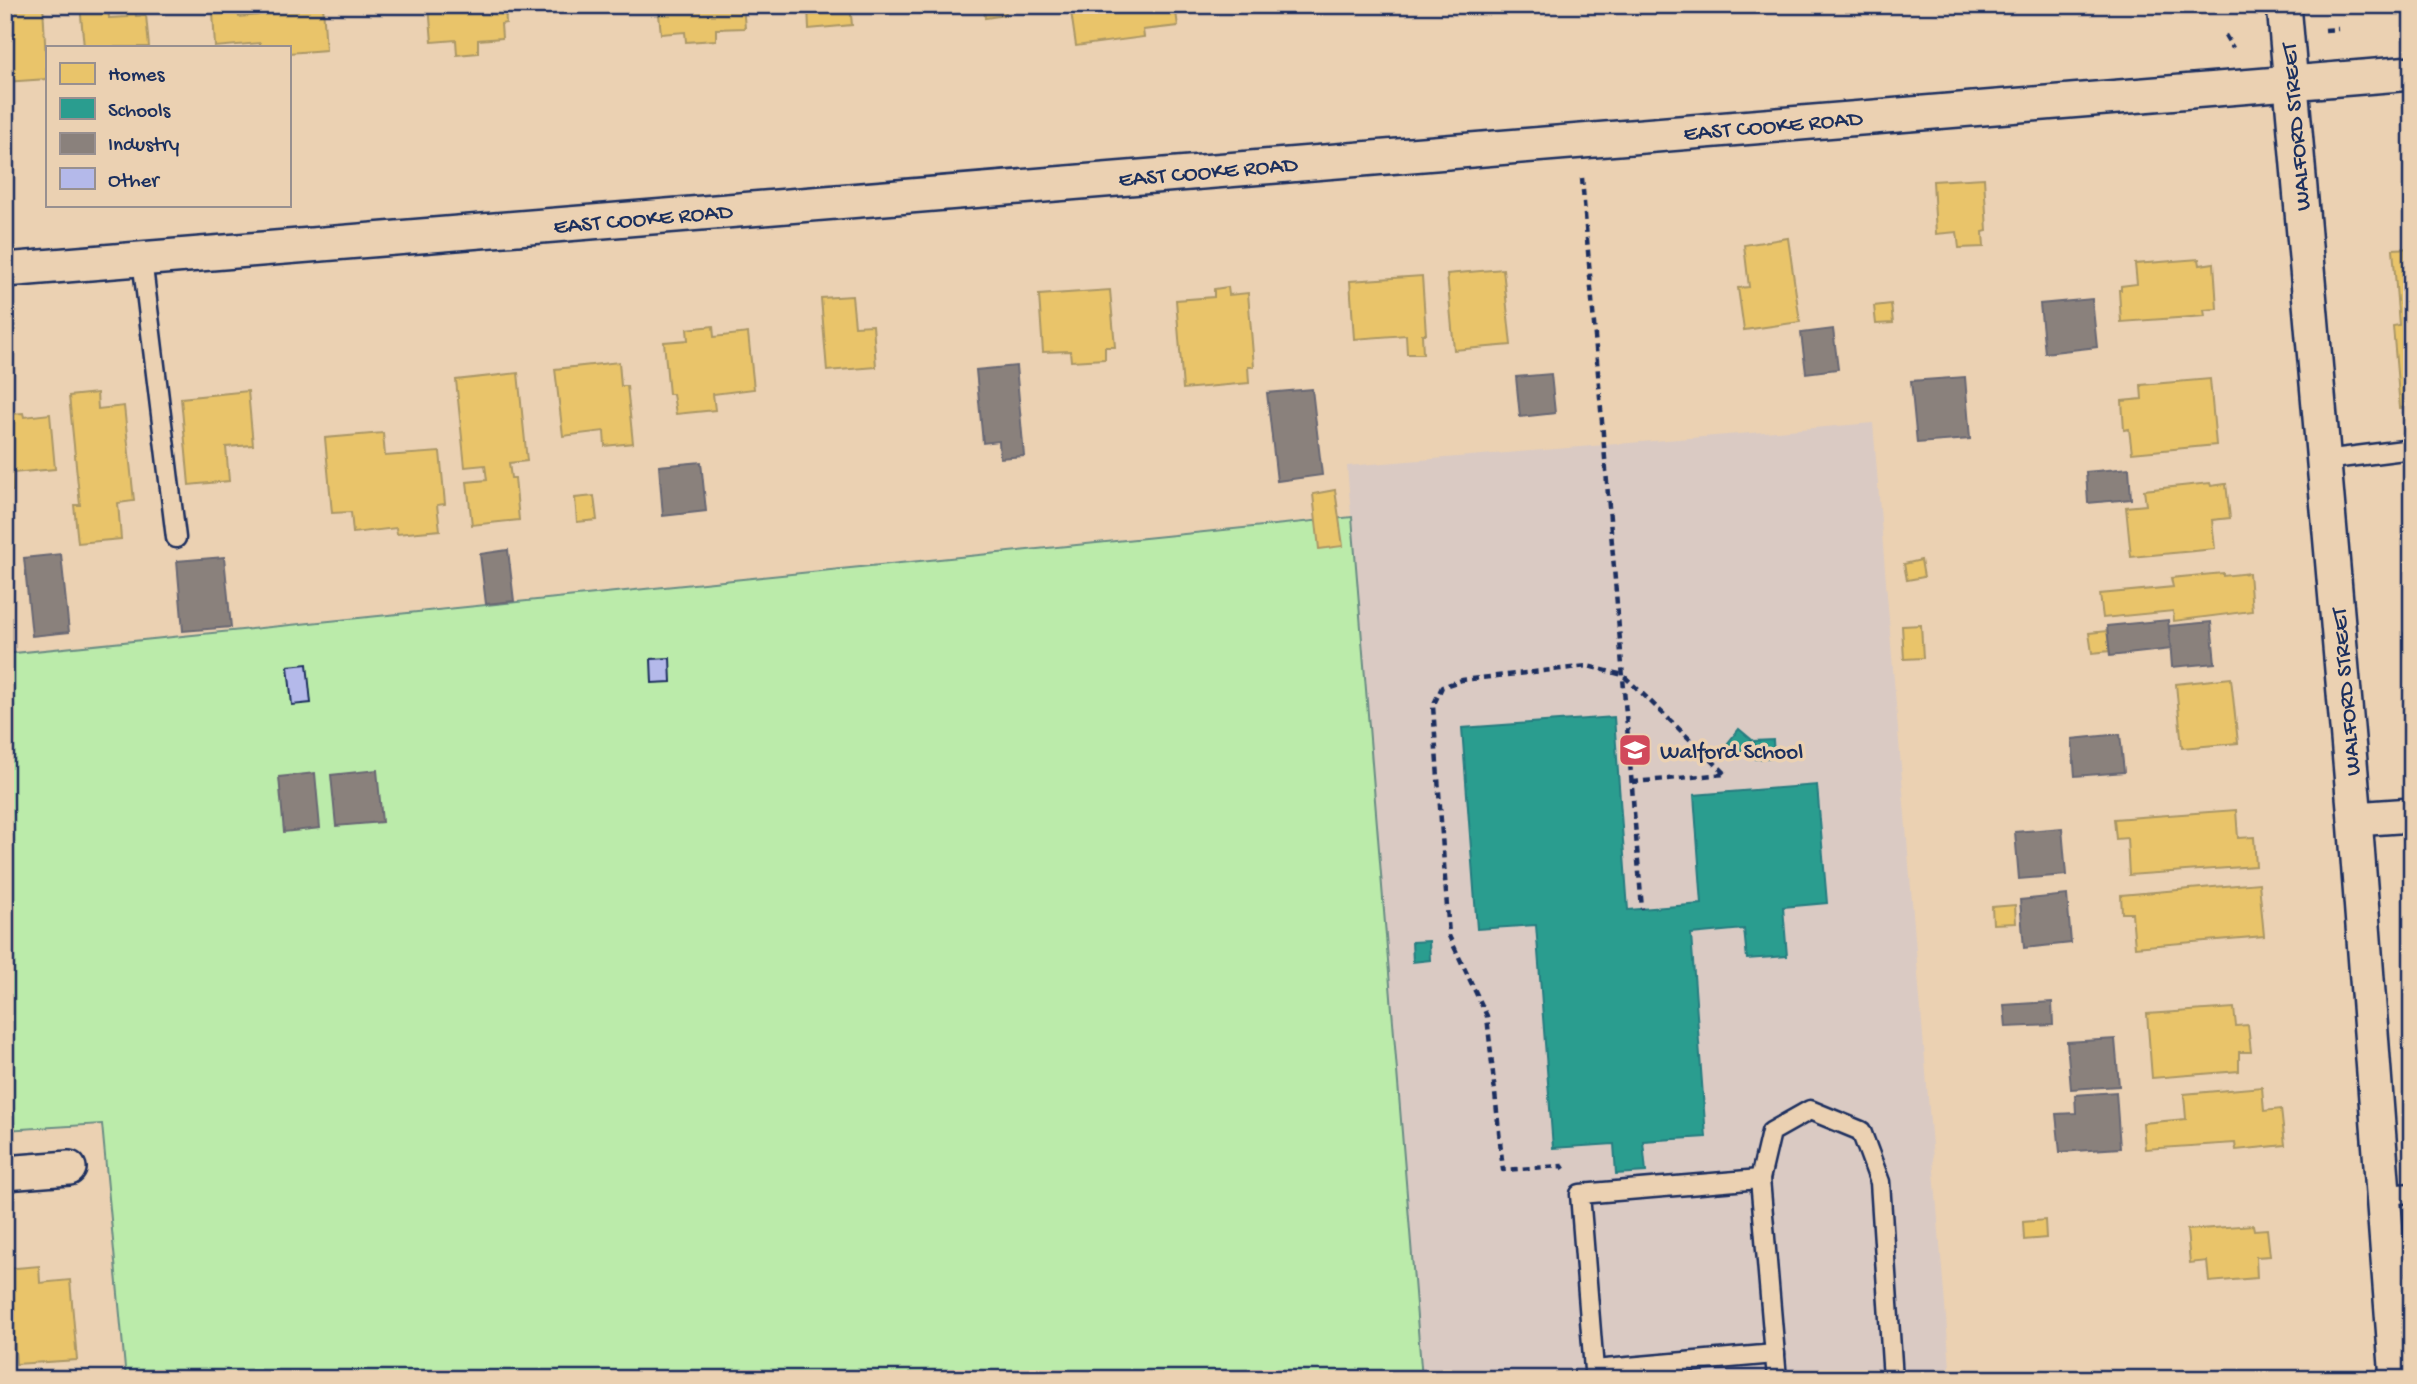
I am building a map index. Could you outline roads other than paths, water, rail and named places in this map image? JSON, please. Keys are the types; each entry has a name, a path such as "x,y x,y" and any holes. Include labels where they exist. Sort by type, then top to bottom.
{"street":[{"name":"WALFORD STREET","path":"2284,5 2355,819 2398,1194 2397,1379"},
{"name":"EAST COOKE ROAD","path":"5,270 1578,139 2412,73"},
{"path":"2355,819 2412,815"},
{"path":"5,1173 69,1168"}],"lane":[{"path":"142,259 176,538"},
{"path":"2324,460 2412,450"},
{"path":"1777,1379 1760,1179 1771,1132 1811,1111 1861,1131 1880,1182 1893,1379"},
{"path":"1760,1179 1580,1194 1594,1370 1775,1354"}],"place":[{"name":"Walford School","path":"1635,750"}]}
